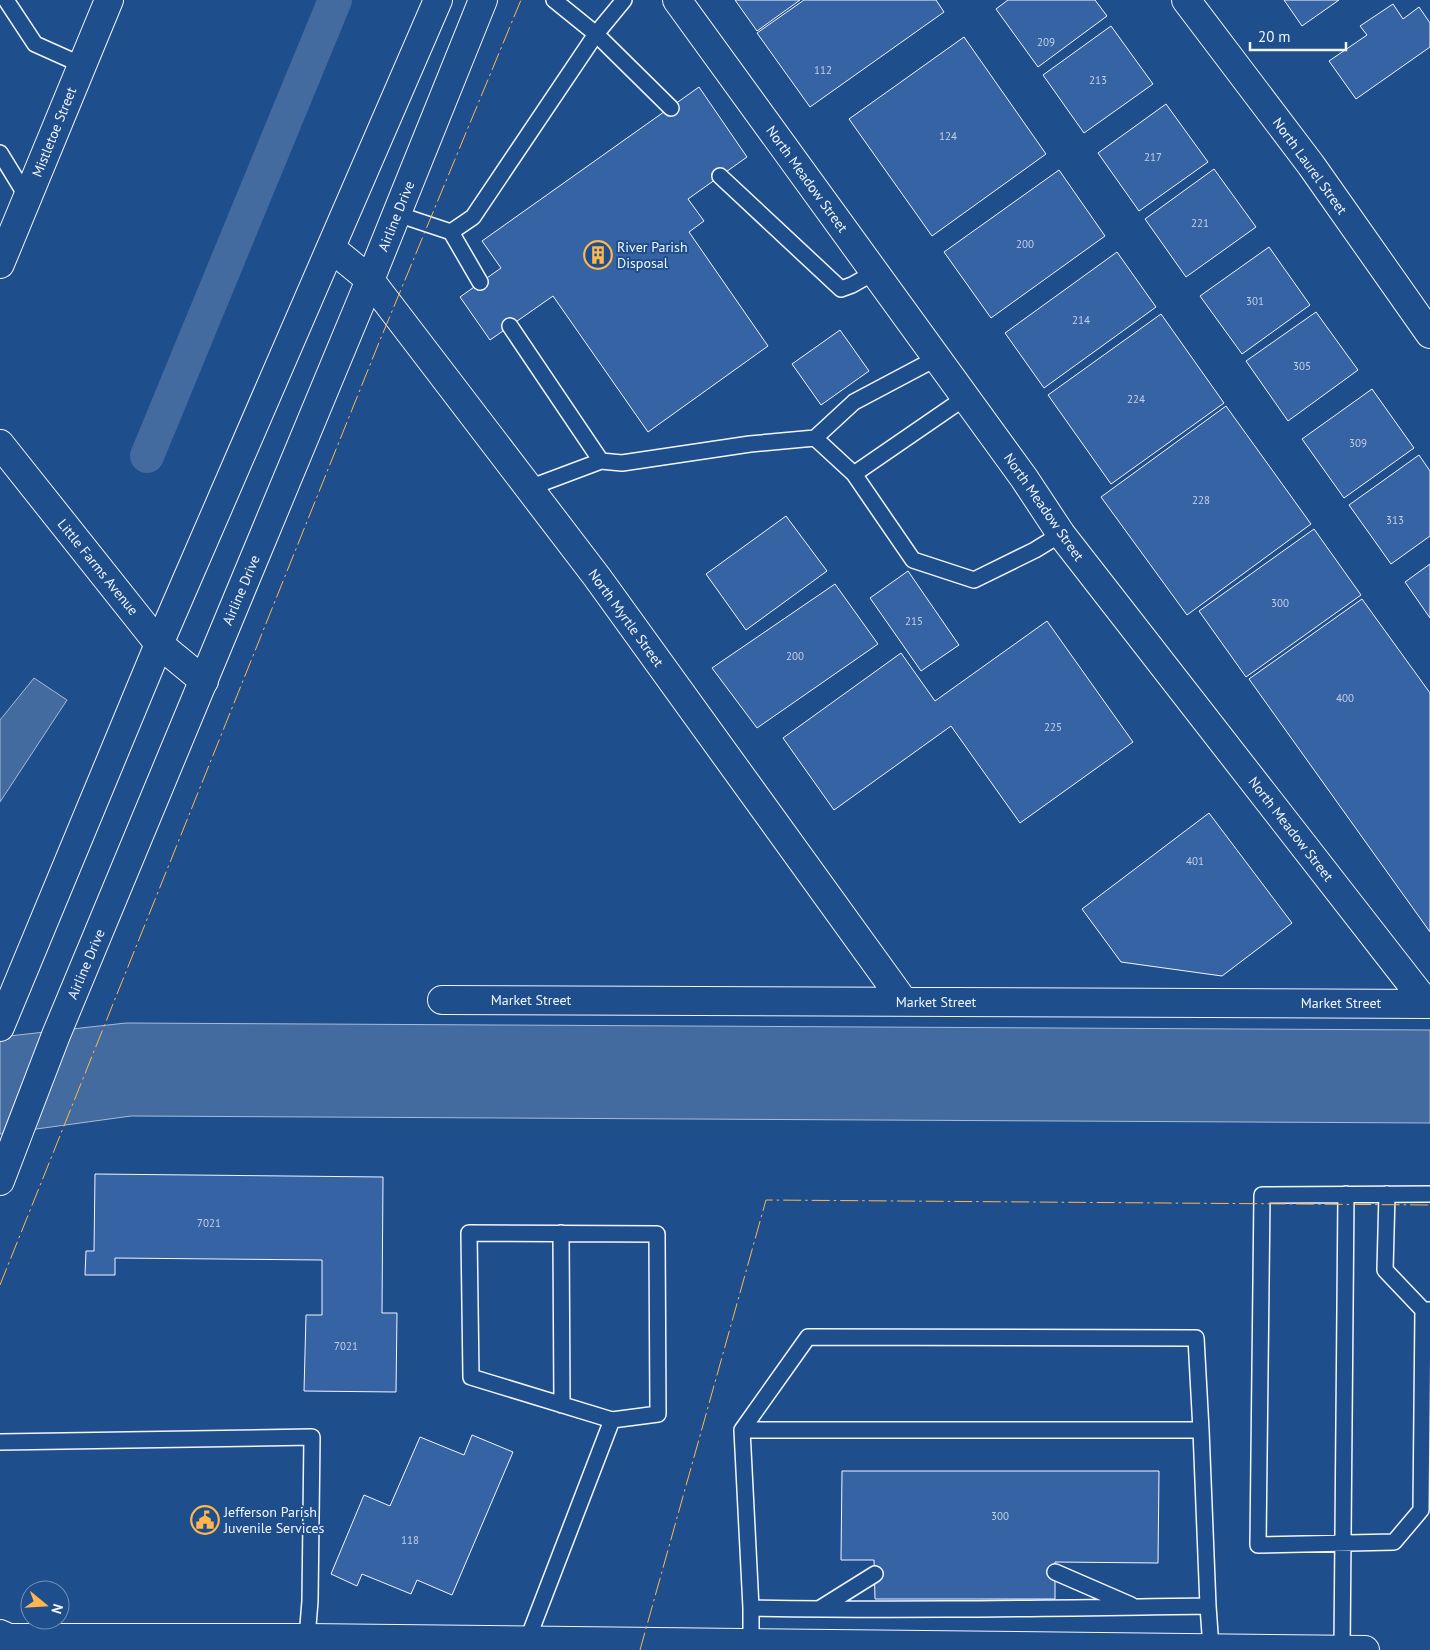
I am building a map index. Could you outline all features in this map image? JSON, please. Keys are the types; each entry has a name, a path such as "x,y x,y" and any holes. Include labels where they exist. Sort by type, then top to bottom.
{"main road":[{"name":"Mistletoe Street","path":"0,264 109,0"},
{"path":"0,1027 159,644 438,0"},
{"name":"Airline Drive","path":"0,1181 56,1035 370,280 483,0"},
{"name":"North Meadow Street","path":"677,0 966,397 1024,478 1061,534 1428,1004"},
{"name":"North Laurel Street","path":"1186,0 1311,165 1430,334"},
{"name":"North Myrtle Street","path":"330,248 370,280 603,585 904,1002"},
{"name":"Little Farms Avenue","path":"0,444 159,644 204,680"},
{"name":"Market Street","path":"442,1000 1428,1004"},
{"path":"3,1636 1365,1650"}],"lane":[{"path":"6,0 35,44 82,65"},
{"path":"554,0 596,34 671,108"},
{"path":"451,232 473,216 596,34 624,0"},
{"path":"0,153 27,197"},
{"path":"720,176 841,289 875,272"},
{"path":"397,214 451,232 480,282"},
{"path":"510,326 601,461"},
{"path":"529,488 601,461 622,463 750,444 815,438 854,402 937,358"},
{"path":"854,474 966,397"},
{"path":"815,438 854,474 913,560 974,580 1035,550 1061,534"},
{"path":"1387,1194 1386,1270 1426,1310 1422,1510 1394,1542 1258,1545 1262,1195 1346,1194 1387,1194 1430,1194"},
{"path":"1342,1650 1346,1194"},
{"path":"469,1233 657,1234 658,1414 612,1420 562,1405 471,1377 469,1233"},
{"path":"561,1233 562,1405"},
{"path":"751,1644 751,1608 742,1430 808,1337 1196,1338 1211,1648"},
{"path":"527,1641 612,1420"},
{"path":"742,1430 1201,1430"},
{"path":"0,1442 312,1437 310,1601 307,1638"},
{"path":"1055,1572 1136,1607"},
{"path":"819,1609 874,1574"},
{"path":"751,1608 1208,1606"}],"water":[{"path":"34,678 67,700 0,802 0,720"},
{"path":"126,1023 1430,1030 1430,1123 131,1116 0,1134 0,1037"}],"building":[{"path":"735,0 800,0 757,31"},
{"path":"804,0 936,0 944,12 810,107 757,33"},
{"path":"1008,0 1095,0 1107,16 1038,67 996,9"},
{"path":"1284,0 1339,0 1302,26"},
{"path":"1393,4 1403,19 1419,7 1430,23 1430,47 1356,99 1329,61 1367,35 1360,26"},
{"path":"1111,26 1153,84 1084,133 1043,75"},
{"path":"964,37 1046,154 932,236 849,119"},
{"name":"River Parish Disposal","path":"699,87 747,157 688,199 704,221 689,232 768,346 648,432 553,296 490,340 460,297 501,268 482,241"},
{"path":"1166,104 1208,162 1139,211 1098,153"},
{"path":"1214,169 1256,227 1186,277 1145,219"},
{"path":"1059,170 1105,236 991,318 944,252"},
{"path":"1269,247 1310,305 1242,354 1200,296"},
{"path":"1117,252 1156,307 1044,388 1005,333"},
{"path":"1316,312 1358,370 1288,421 1246,361"},
{"path":"1161,314 1224,403 1111,484 1048,395"},
{"path":"840,330 869,371 821,405 792,364"},
{"path":"1372,389 1414,448 1344,498 1302,439"},
{"path":"1226,406 1311,524 1187,615 1101,497"},
{"path":"1419,455 1430,471 1430,536 1391,564 1349,505"},
{"path":"786,516 827,571 746,630 706,574"},
{"path":"1314,529 1361,595 1246,677 1199,611"},
{"path":"1430,564 1430,618 1405,582"},
{"path":"908,571 959,645 921,671 870,598"},
{"path":"835,584 878,644 757,728 712,668"},
{"path":"1362,599 1430,693 1430,932 1249,679"},
{"path":"1047,621 1133,742 1020,823 951,726 834,810 783,738 901,653 935,701"},
{"path":"1209,813 1292,923 1222,976 1121,962 1082,909"},
{"path":"95,1174 383,1177 382,1313 397,1313 396,1392 304,1391 306,1315 322,1315 322,1260 115,1258 115,1275 85,1275 86,1251 94,1251"},
{"path":"472,1435 513,1452 452,1595 417,1580 411,1594 362,1574 357,1586 331,1574 364,1495 390,1506 420,1437 464,1455"},
{"path":"842,1471 1159,1471 1158,1563 1055,1562 1055,1599 875,1599 874,1560 841,1560"}],"waterway":[{"path":"147,456 335,0"}],"power":[{"path":"0,1285 378,345 521,0"},
{"path":"640,1650 766,1200 1430,1205"}],"place":[{"name":"River Parish Disposal","path":"598,255"},
{"name":"Jefferson Parish Juvenile Services","path":"205,1520"}]}
